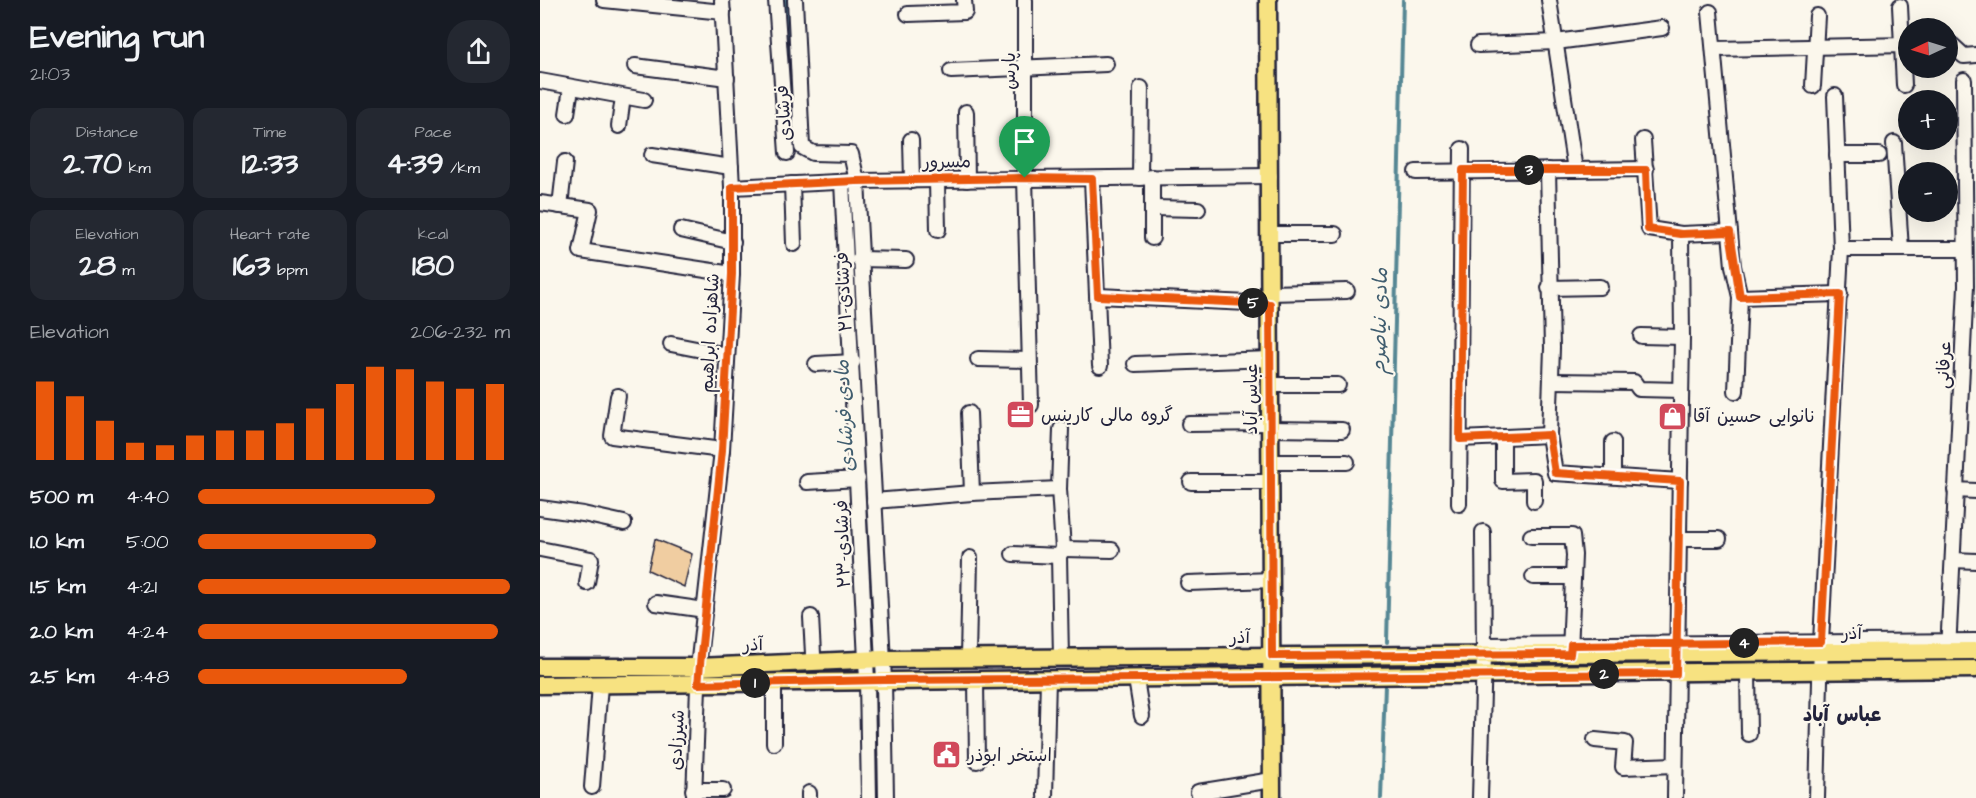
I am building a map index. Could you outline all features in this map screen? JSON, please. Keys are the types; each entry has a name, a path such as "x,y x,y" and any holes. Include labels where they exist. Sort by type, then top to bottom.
{"main road":[{"name":"عباس آباد","path":"1268,0 1272,798"},
{"name":"آذر","path":"540,667 874,656 1061,654 1272,656 1484,650 1948,646 1976,651"},
{"path":"1402,654 1402,676"},
{"name":"آذر","path":"540,685 1976,669"}],"street":[{"path":"604,0 722,6"},
{"path":"908,14 964,12 964,0"},
{"name":"پارس","path":"1025,0 1027,67 1025,178 1030,405"},
{"path":"1549,0 1575,170"},
{"path":"787,153 777,3 796,2"},
{"name":"فرشادی","path":"796,2 802,147 813,153 851,154 856,181"},
{"name":"شاهزاده ابراهیم","path":"699,663 722,450 732,274 732,187 722,6"},
{"path":"1900,6 1902,18"},
{"path":"1710,12 1730,232 1740,297 1736,391"},
{"path":"1813,86 1817,16"},
{"path":"1478,45 1556,42 1662,28"},
{"path":"1715,49 1898,45"},
{"path":"1958,50 1964,56 1976,55"},
{"path":"951,71 1106,64"},
{"path":"635,66 727,78"},
{"path":"1904,78 1904,85"},
{"name":"عرفانی","path":"1948,646 1955,490 1971,286 1965,249 1970,195 1964,80"},
{"path":"540,81 644,100"},
{"path":"567,114 571,88"},
{"path":"1141,88 1146,178 1153,208 1152,238"},
{"path":"1817,798 1821,647 1840,294 1841,249 1835,96"},
{"path":"620,126 623,97"},
{"path":"966,112 967,180"},
{"path":"911,140 912,181"},
{"path":"1643,140 1648,229 1681,234 1730,232"},
{"path":"1894,144 1901,249"},
{"path":"1459,504 1462,149"},
{"path":"652,155 731,167"},
{"path":"1838,155 1879,155"},
{"path":"560,206 565,162"},
{"path":"1548,170 1551,381 1549,435 1555,473 1680,481"},
{"path":"1416,172 1646,170"},
{"name":"مسرور","path":"732,187 856,181 1270,176"},
{"path":"1092,179 1100,366"},
{"name":"۲۱-فرشادی","path":"856,181 874,501 874,656"},
{"path":"937,181 938,230"},
{"name":"۲۳-فرشادی","path":"842,182 858,479 874,656"},
{"path":"792,184 794,244"},
{"path":"540,203 590,210 581,251 732,274"},
{"path":"1153,208 1198,209"},
{"path":"681,230 733,242"},
{"path":"1270,234 1335,234"},
{"path":"1675,798 1675,648 1682,390 1681,234"},
{"path":"1841,249 1965,249"},
{"path":"859,259 906,260"},
{"path":"1549,288 1600,287"},
{"path":"1098,296 1270,298 1347,291"},
{"path":"1740,297 1840,294"},
{"path":"1641,336 1682,337"},
{"path":"671,344 727,355"},
{"path":"978,359 1029,360"},
{"path":"1135,364 1270,359"},
{"path":"816,364 853,362"},
{"path":"1551,381 1634,382 1639,389 1682,390"},
{"path":"1270,385 1338,385"},
{"path":"618,396 612,436 722,450"},
{"path":"969,413 972,493"},
{"path":"1189,424 1342,430"},
{"path":"1061,429 1059,489 1061,654"},
{"path":"1460,439 1549,435"},
{"path":"1503,437 1503,481 1534,480 1534,501"},
{"path":"1613,442 1613,475"},
{"path":"1271,462 1347,462"},
{"path":"807,482 858,479"},
{"path":"1191,482 1271,482"},
{"path":"874,501 1059,489"},
{"path":"1955,490 1976,491"},
{"path":"540,508 624,523"},
{"path":"1480,798 1484,650 1483,532"},
{"path":"1531,536 1572,536 1571,649"},
{"path":"1678,539 1719,539"},
{"path":"540,549 591,559 587,583"},
{"path":"1013,554 1112,550"},
{"path":"968,655 970,558"},
{"path":"1953,560 1976,561"},
{"path":"1533,577 1573,577"},
{"path":"1188,583 1272,580"},
{"path":"656,603 705,610"},
{"path":"811,617 813,654"},
{"name":"آذر","path":"1948,646 1976,641"},
{"name":"آذر","path":"768,660 813,654 874,656"},
{"path":"874,656 886,798"},
{"name":"آذر","path":"540,659 699,663"},
{"name":"شیرزادی","path":"693,794 699,663"},
{"path":"1748,672 1749,734"},
{"path":"1136,679 1142,716"},
{"path":"869,798 875,680"},
{"path":"976,680 977,761"},
{"path":"1045,796 1048,680"},
{"path":"774,682 774,743"},
{"path":"592,787 600,685"},
{"path":"1596,740 1625,742 1623,767 1675,765"},
{"path":"1197,792 1272,780"},
{"path":"693,794 723,790"}],"building":[{"path":"655,539 692,554 684,587 648,570"}],"waterway":[{"name":"مادی فرشادی","path":"786,0 794,114"},
{"name":"مادی نیاصرم","path":"1387,642 1403,0"},
{"name":"مادی فرشادی","path":"860,405 873,641"},
{"name":"مادی نیاصرم","path":"1381,798 1385,685"},
{"name":"مادی فرشادی","path":"875,692 878,798"}],"place":[{"name":"گروه مالی کارینس","path":"1020,415"},
{"name":"نانوایی حسین آقا","path":"1672,416"},
{"name":"استخر ابوذر","path":"947,755"}],"district":[{"name":"عباس آباد","path":"1842,715"}],"route":[{"path":"1025,178 856,181 732,187 732,274 722,450 698,684 884,680 1676,674 1675,644 1680,481 1555,473 1549,435 1460,439 1463,170 1646,170 1648,229 1681,234 1730,232 1733,266 1740,297 1840,294 1821,642 1675,644 1623,644 1571,645 1570,654 1272,656 1270,304 1098,296 1092,179 1025,178"}]}
